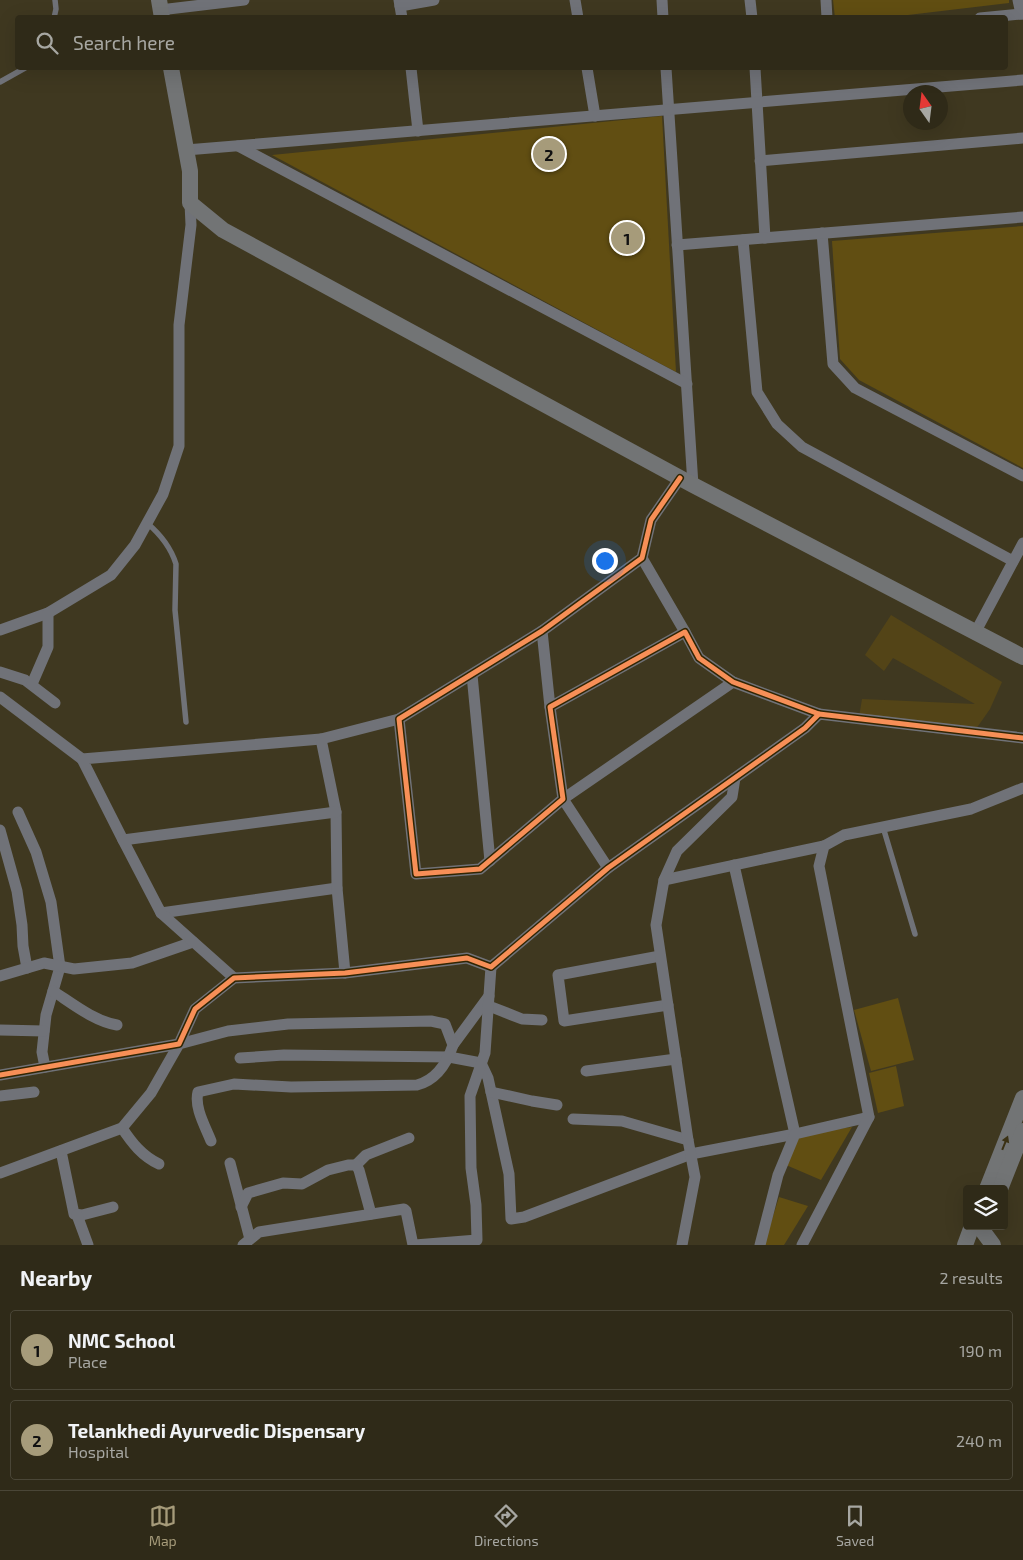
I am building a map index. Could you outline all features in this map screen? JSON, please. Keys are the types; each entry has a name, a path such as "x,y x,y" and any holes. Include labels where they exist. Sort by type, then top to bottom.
{"street":[{"path":"160,9 244,0"},
{"path":"400,8 434,0"},
{"path":"576,0 578,15"},
{"path":"662,0 663,15"},
{"path":"750,0 752,15"},
{"path":"826,0 827,15"},
{"path":"1008,15 1022,14 1018,0"},
{"path":"0,630 48,612 111,575 135,545 163,494 179,446 179,326 191,225 190,171 173,70"},
{"path":"411,70 418,131"},
{"path":"587,70 595,116"},
{"path":"82,759 321,739 399,719 542,631 642,558 651,520 687,481 686,384 666,70"},
{"path":"755,70 765,238"},
{"path":"186,150 1023,80"},
{"path":"760,161 1023,138"},
{"path":"238,146 686,384"},
{"path":"190,203 223,230 687,481 1023,657"},
{"path":"677,245 1023,217"},
{"path":"822,233 833,364 855,388 1023,476"},
{"path":"744,240 757,392 777,424 802,447 1013,561"},
{"path":"975,633 1023,543"},
{"path":"642,558 699,658 733,682 819,714 1023,738"},
{"path":"32,684 48,648 48,612"},
{"path":"542,631 563,799 608,868"},
{"path":"550,707 685,632"},
{"path":"0,672 25,680 56,704"},
{"path":"472,675 490,861"},
{"path":"399,719 416,874 480,869 563,799 733,682"},
{"path":"0,698 82,759 162,913 234,978"},
{"path":"247,1242 259,1232 405,1210 414,1245 477,1240 476,1205 471,1168 470,1096 485,1052 491,967 608,868 805,728 819,714"},
{"path":"321,739 336,812 337,888 345,973"},
{"path":"682,1245 695,1177 656,925 664,880 677,851 732,797 735,778"},
{"path":"664,880 824,846 844,835 971,809 1023,788"},
{"path":"18,812 36,852 51,902 60,966 46,1015 42,1052 45,1067"},
{"path":"123,840 336,812"},
{"path":"0,830 17,891 22,924 22,946 27,968"},
{"path":"802,1245 869,1117 819,866 824,846"},
{"path":"734,865 795,1134 778,1175 760,1245"},
{"path":"162,913 337,888"},
{"path":"1,973 44,963 74,969 132,962 193,942"},
{"path":"660,956 558,975 564,1021 668,1006"},
{"path":"0,1173 122,1128 151,1093 179,1044 195,1009 234,978 345,973 467,958 491,967"},
{"path":"53,991 94,1017 117,1025"},
{"path":"489,1000 522,1018 542,1020"},
{"path":"211,1141 201,1116 197,1099 198,1092 201,1090 234,1084 291,1087 417,1085 426,1083 434,1077 449,1057 453,1045 489,1000"},
{"path":"0,1075 179,1044 228,1031 288,1024 431,1021 445,1024 453,1045"},
{"path":"0,1030 44,1030"},
{"path":"240,1058 284,1055 449,1057 481,1064"},
{"path":"586,1071 676,1059"},
{"path":"481,1064 488,1078 508,1174 511,1219 524,1217 690,1154 795,1134 869,1117"},
{"path":"0,1096 34,1092"},
{"path":"491,1092 557,1105"},
{"path":"989,1185 1023,1098"},
{"path":"573,1119 622,1122 688,1140"},
{"path":"122,1128 138,1150 148,1159 159,1164"},
{"path":"1002,1185 1023,1131"},
{"path":"241,1207 248,1193 283,1183 302,1184 328,1170 356,1165 366,1155 409,1138"},
{"path":"60,1151 72,1212 77,1215 88,1245"},
{"path":"230,1163 247,1242"},
{"path":"356,1165 371,1214"},
{"path":"77,1215 113,1207"},
{"path":"965,1245 979,1231 993,1245"}],"lane":[{"path":"55,0 55,15"},
{"path":"0,82 21,70"},
{"path":"147,523 164,541 176,564 175,610 186,722"},
{"path":"883,827 915,934"}],"shaded area":[{"path":"833,0 1009,0 1009,3 908,15 835,15"},
{"path":"662,116 676,372 272,155"},
{"path":"1023,226 1023,468 859,380 840,359 832,241"},
{"path":"891,615 1002,682 990,709 976,729 858,723 862,699 975,704 893,658 884,671 865,655"},
{"path":"898,998 914,1060 871,1071 854,1010"},
{"path":"896,1066 904,1106 878,1113 869,1073"},
{"path":"852,1127 821,1180 786,1165 797,1137"},
{"path":"779,1197 808,1206 784,1245 764,1245"}],"cycle path":[{"path":"680,478 651,520 642,558 542,631 399,719 416,874 480,869 563,799 550,707 685,632 699,658 733,682 819,714"},
{"path":"0,1075 179,1044 195,1009 234,978 345,973 467,958 491,967 608,868 805,728 819,714 1023,738"}],"place":[{"name":"Telankhedi Ayurvedic Dispensary","path":"549,154"},
{"name":"NMC School","path":"627,238"}]}
